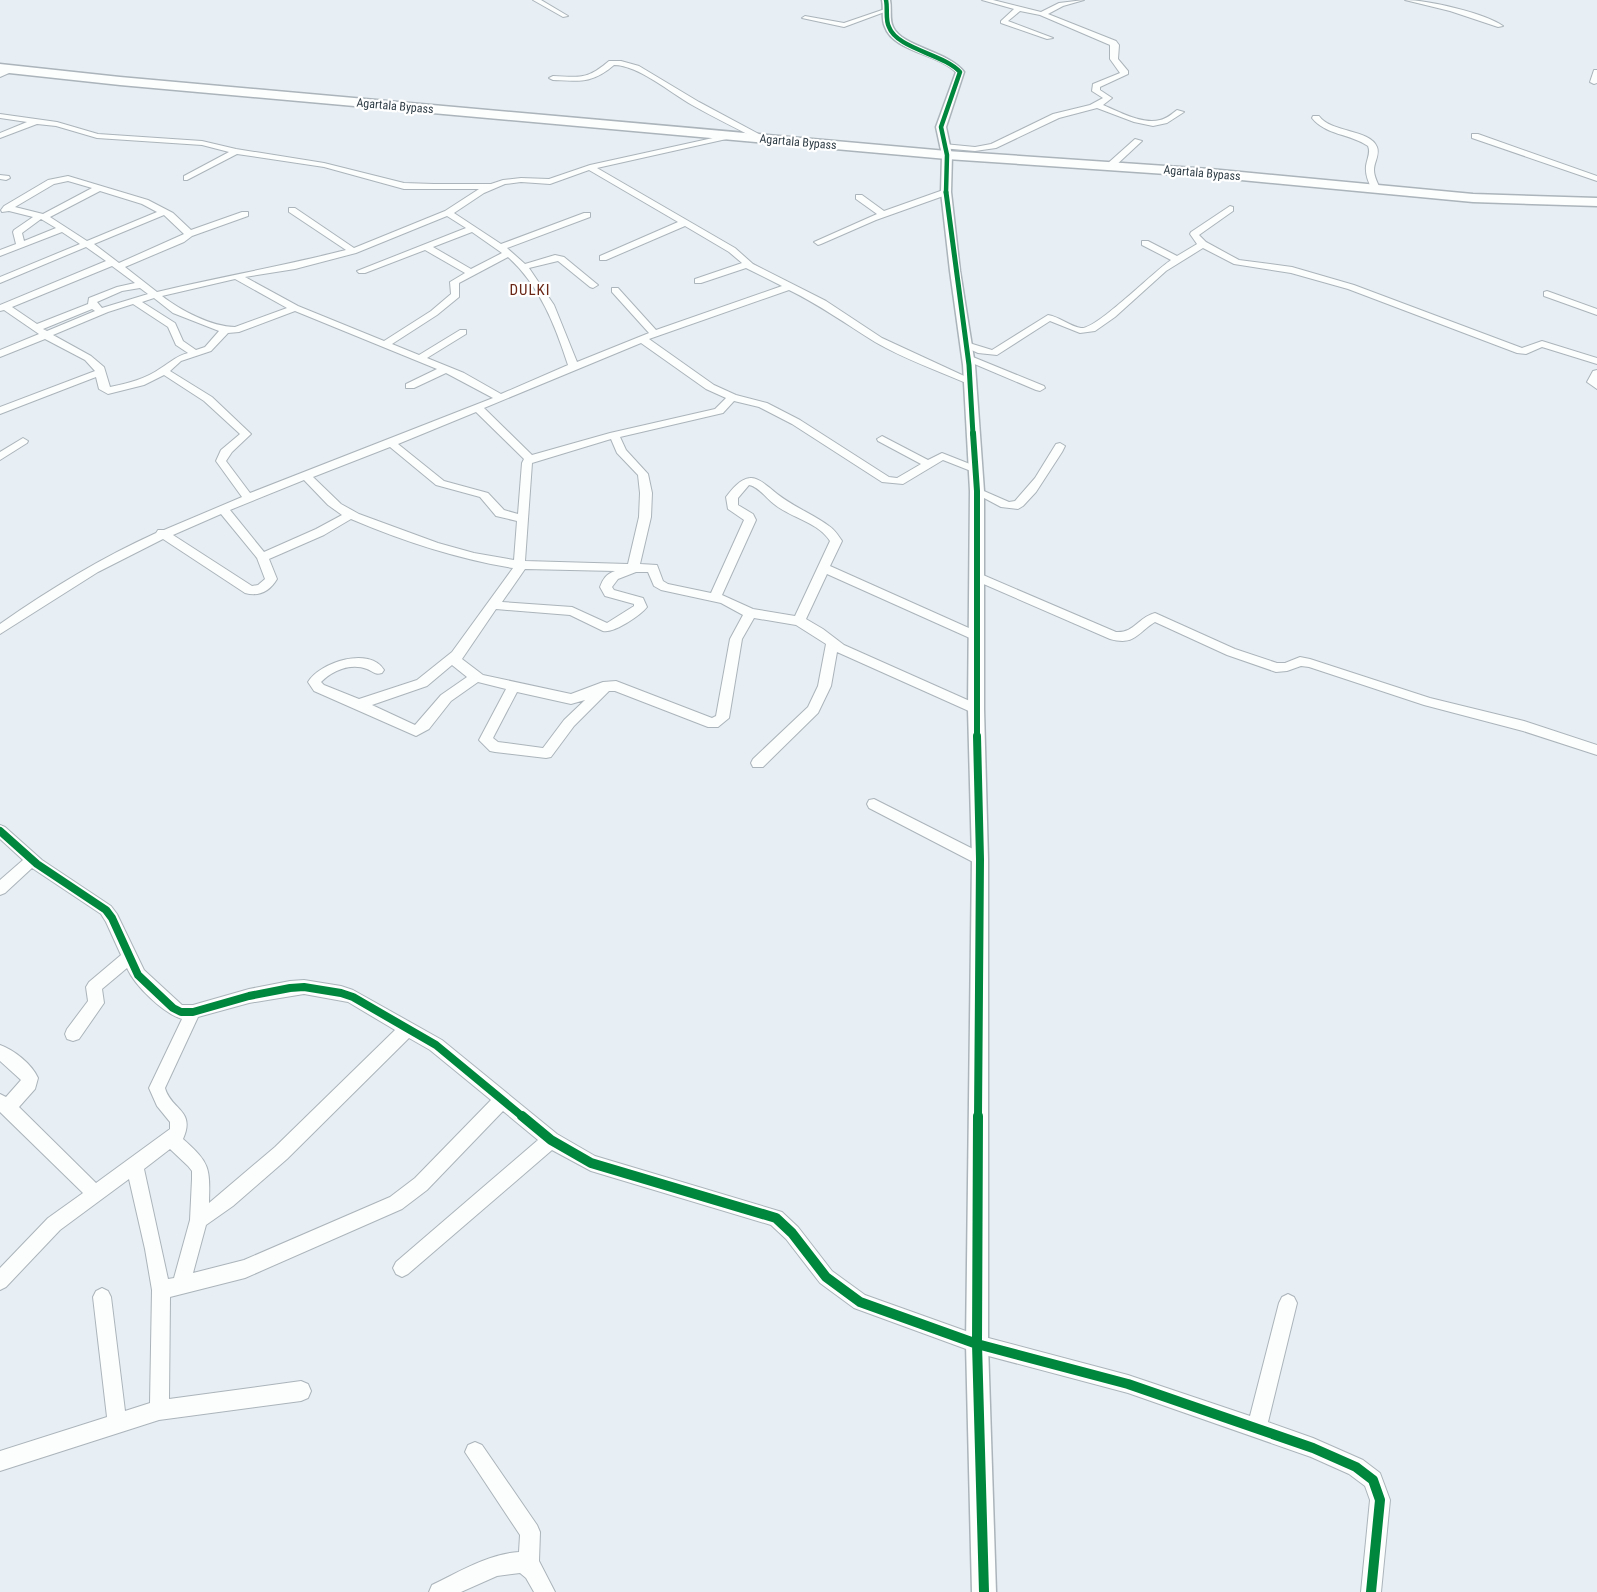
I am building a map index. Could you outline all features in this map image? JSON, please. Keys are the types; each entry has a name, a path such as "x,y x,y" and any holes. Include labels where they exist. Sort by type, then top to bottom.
{"highway":[{"name":"Agartala Bypass","path":"0,68 129,82 728,136 945,150 1481,198 1597,202"}],"street":[{"path":"536,0 565,16"},
{"path":"886,0 888,10 887,23 894,34 959,69 957,84 941,127 945,150 946,192 970,381 977,491 976,709 980,859 977,1344 984,1592"},
{"path":"945,150 975,149 992,146 1056,116 1097,105 1108,98 1096,91 1096,86 1124,74 1124,71 1114,59 1116,45 1042,14 986,0"},
{"path":"1042,14 1061,4 1081,0"},
{"path":"1408,0 1452,9 1500,26"},
{"path":"1019,8 1003,22 1049,38"},
{"path":"805,18 844,25 888,10"},
{"path":"553,78 586,78 599,74 612,63 621,62 636,68 696,104 764,139"},
{"path":"0,75 14,69"},
{"path":"1594,82 1597,72"},
{"path":"1097,105 1154,124 1180,112"},
{"path":"2,118 57,124 93,136 202,143 236,151 324,165 404,186 442,187 491,186 514,180 550,182 590,168 728,136"},
{"path":"1316,118 1320,123 1358,137 1371,144 1374,150 1370,172 1376,189"},
{"path":"0,136 36,121"},
{"path":"1474,136 1597,179"},
{"path":"1110,166 1138,141"},
{"path":"187,178 236,151"},
{"path":"590,168 732,250 748,264 788,287 823,303 880,340 919,360 970,381"},
{"path":"4,210 58,179 68,178 145,202 164,212 188,234"},
{"path":"0,354 101,312 154,295 236,276 295,266 353,251 448,213 491,186"},
{"path":"21,245 17,232 100,187"},
{"path":"818,242 883,214 946,192"},
{"path":"859,197 883,214"},
{"path":"1202,245 1194,234 1230,209"},
{"path":"4,210 42,217 88,244 176,312 225,330 236,330 295,308"},
{"path":"292,210 353,251"},
{"path":"0,280 164,212"},
{"path":"448,213 504,250 538,286 552,309 562,331 574,367"},
{"path":"2,307 167,246 188,234 245,214"},
{"path":"386,344 434,314 456,295 455,282 504,250 587,215"},
{"path":"603,258 684,223"},
{"path":"0,253 62,229"},
{"path":"362,271 472,229"},
{"path":"1145,243 1176,259"},
{"path":"967,352 994,352 1048,318 1082,331 1089,330 1102,322 1176,259 1202,245 1209,246 1219,254 1237,262 1292,270 1351,287 1520,351 1528,351 1536,345 1542,344 1597,361"},
{"path":"426,247 471,273"},
{"path":"523,268 555,258 560,259 593,285"},
{"path":"698,281 748,264"},
{"path":"236,276 295,308 421,358 499,397"},
{"path":"101,312 91,301 120,289 141,284"},
{"path":"0,630 33,605 108,561 162,533 390,443 642,339 788,287"},
{"path":"615,290 655,334"},
{"path":"1547,294 1597,312"},
{"path":"134,301 172,325 179,343 195,353"},
{"path":"36,328 93,304"},
{"path":"2,307 46,335 88,358 100,372 103,387 108,391 140,383 164,371 178,360 208,349 225,330"},
{"path":"421,358 462,332"},
{"path":"642,339 710,387 732,397 763,405 796,422 886,480 894,483 899,482 942,456 976,470"},
{"path":"967,352 1040,388"},
{"path":"410,386 446,369"},
{"path":"164,371 208,399 246,434 225,452 221,461 249,499"},
{"path":"0,411 100,372"},
{"path":"1597,373 1592,382 1597,386"},
{"path":"359,704 422,682 456,654 516,575 520,565 526,464 530,459 614,435 719,411 732,397"},
{"path":"476,406 530,459"},
{"path":"494,605 564,610 579,614 601,627 612,626 642,607 639,601 606,591 607,580 610,577 629,572 634,568 645,517 646,493 643,474 621,450 614,435"},
{"path":"882,439 928,464"},
{"path":"0,457 22,441"},
{"path":"390,443 440,482 484,495 496,511 522,519"},
{"path":"977,491 1014,506 1019,504 1037,482 1060,446"},
{"path":"306,476 337,506 350,515 414,539 468,555 520,565 653,568 658,583 664,587 715,597 740,607 750,614 799,621 819,632 840,648 976,709"},
{"path":"715,597 750,520 750,517 732,506 731,501 736,491 747,482 755,482 788,509 834,536 836,541 799,621"},
{"path":"162,533 249,590 255,591 264,588 271,579 262,557 223,509"},
{"path":"262,557 310,537 350,515"},
{"path":"824,568 976,636"},
{"path":"976,576 1114,636 1128,637 1136,633 1152,617 1155,617 1231,652 1276,668 1287,667 1300,661 1310,662 1428,702 1524,726 1597,750"},
{"path":"456,654 457,662 476,677 571,699 582,696 604,685 609,685 625,689 713,724 722,718 725,690 736,639 750,614"},
{"path":"758,763 813,710 820,700 824,691 833,642"},
{"path":"378,670 369,665 338,665 314,682 319,688 359,704 416,731 424,726 446,698 476,677"},
{"path":"514,686 486,740 495,748 540,754 549,751 569,724 609,685"},
{"path":"874,804 980,859"},
{"path":"0,831 32,860 106,910 112,918 128,958 138,976 173,1008 181,1012 193,1012 249,996 290,988 304,987 341,993 353,997 436,1045 551,1140 590,1163 776,1218 792,1233 826,1277 860,1302 977,1344 1128,1384 1313,1448 1356,1467 1373,1480 1380,1500 1371,1592"},
{"path":"0,889 32,860"},
{"path":"74,1034 96,1004 94,987 128,958"},
{"path":"0,1281 54,1224 177,1134 180,1127 178,1118 160,1100 157,1088 193,1012"},
{"path":"199,1220 224,1202 299,1135 368,1064 408,1028"},
{"path":"0,1052 13,1061 30,1078 29,1084 24,1091 4,1105 95,1193"},
{"path":"161,1290 245,1269 396,1203 421,1184 503,1099"},
{"path":"170,1139 194,1160 200,1169 199,1220 181,1285"},
{"path":"402,1268 551,1140"},
{"path":"134,1164 154,1249 161,1290 159,1410"},
{"path":"102,1297 116,1424"},
{"path":"1257,1428 1288,1302"},
{"path":"0,1461 159,1410 301,1391"},
{"path":"475,1452 530,1532 528,1565 545,1592"},
{"path":"439,1592 499,1565 520,1562 528,1565"}],"cycle path":[{"path":"886,0 887,20 890,30 896,37 947,61 960,72 941,127 947,155 946,192 955,271 969,365 977,491 976,709 980,859 977,1344 984,1592"},
{"path":"0,831 37,864 106,910 112,918 138,975 173,1008 181,1012 193,1012 249,996 290,988 304,987 341,993 353,997 436,1045 551,1140 591,1163 776,1218 792,1233 826,1277 860,1302 977,1344 1128,1384 1313,1448 1356,1467 1373,1480 1380,1500 1371,1592"}],"district":[{"name":"DULKI","path":"530,290"}]}
